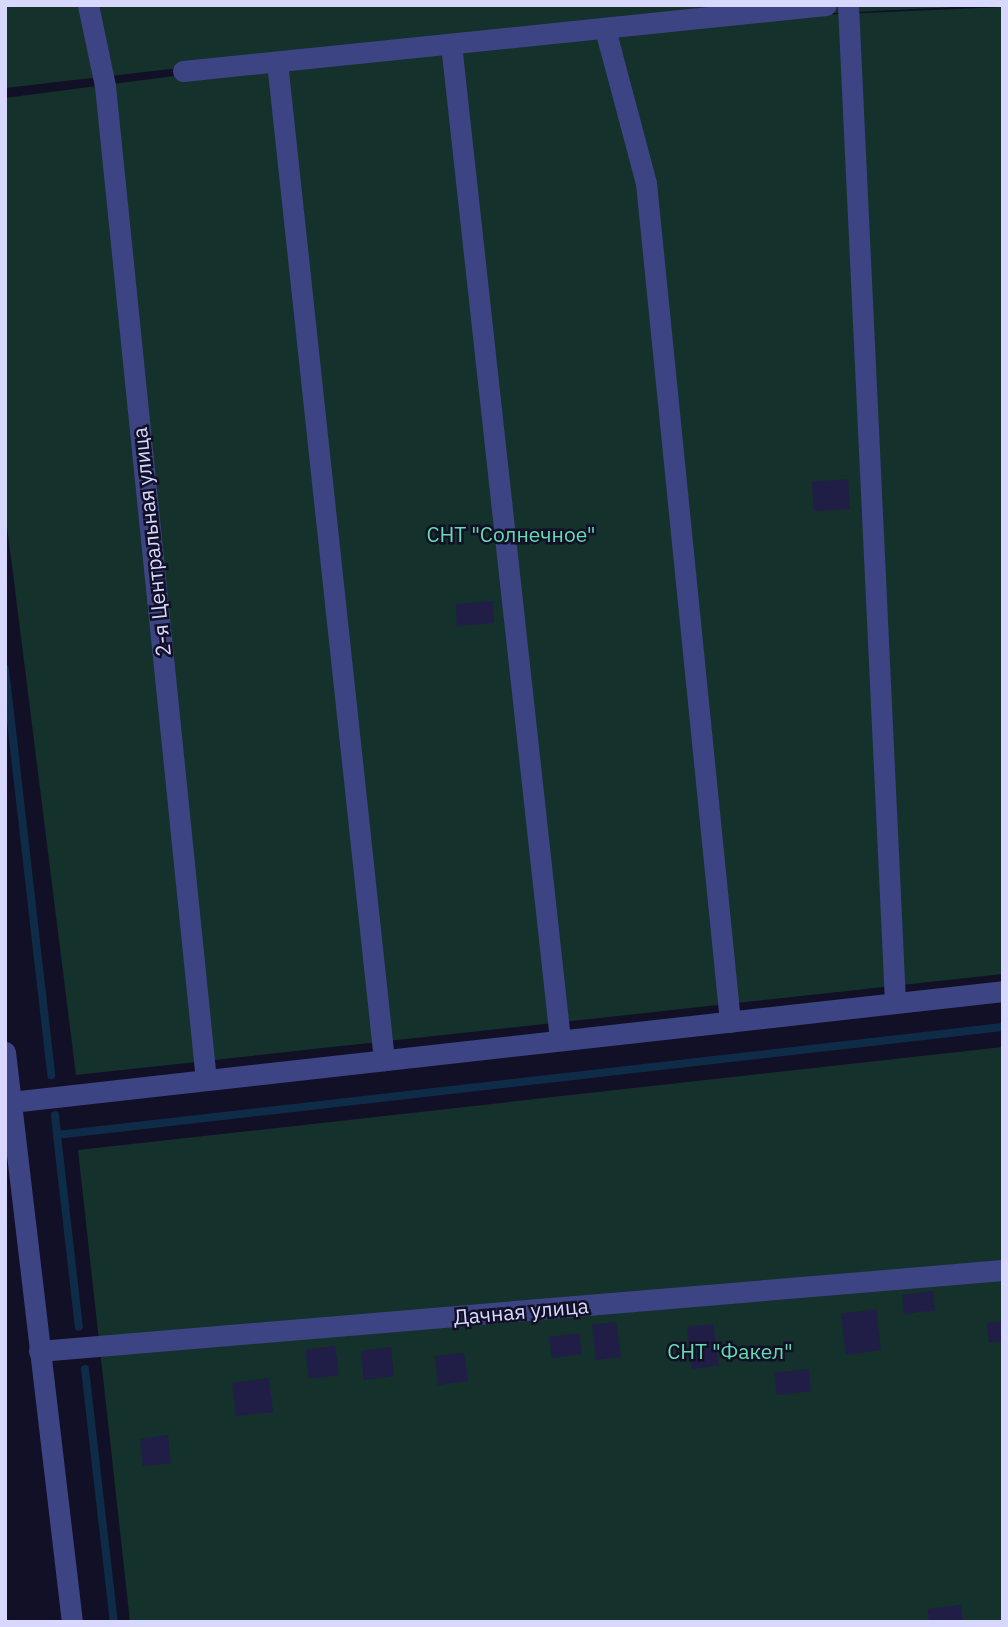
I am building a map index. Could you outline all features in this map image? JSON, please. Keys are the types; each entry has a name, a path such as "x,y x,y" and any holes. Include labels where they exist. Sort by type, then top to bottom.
{"street":[{"name":"2-я Центральная улица","path":"88,5 105,86 206,1080"},
{"path":"183,71 826,5"},
{"path":"848,5 895,1003"},
{"path":"605,29 646,183 730,1021"},
{"path":"451,44 560,1040"},
{"path":"277,62 384,1060"},
{"path":"11,1102 1003,991"},
{"path":"5,1052 72,1622"},
{"name":"Дачная улица","path":"39,1351 1003,1270"}],"green space":[{"path":"5,5 993,5 520,29 5,88"},
{"name":"СНТ \"Солнечное\"","path":"1003,7 1003,974 76,1075 5,510 5,98 303,59 817,15"},
{"name":"СНТ \"Факел\"","path":"1003,1047 1003,1622 130,1622 78,1150"}],"building":[{"path":"848,479 850,509 814,511 812,482"},
{"path":"493,601 494,623 457,626 456,604"},
{"path":"933,1291 935,1310 904,1314 902,1295"},
{"path":"876,1309 881,1350 846,1355 841,1314"},
{"path":"1003,1321 1003,1341 989,1343 987,1323"},
{"path":"616,1322 621,1357 596,1360 592,1325"},
{"path":"713,1324 719,1365 692,1369 687,1327"},
{"path":"579,1333 582,1354 552,1358 549,1337"},
{"path":"335,1346 339,1375 309,1379 305,1350"},
{"path":"391,1347 394,1376 364,1380 361,1351"},
{"path":"464,1353 468,1381 438,1385 435,1356"},
{"path":"809,1369 811,1391 777,1395 774,1373"},
{"path":"269,1378 273,1412 236,1416 232,1383"},
{"path":"168,1435 171,1463 143,1466 140,1439"},
{"path":"961,1605 963,1622 929,1622 928,1609"}],"waterway":[{"path":"5,669 51,1075"},
{"path":"55,1115 57,1135 1003,1027"},
{"path":"57,1135 79,1327"},
{"path":"85,1369 114,1622"}]}
